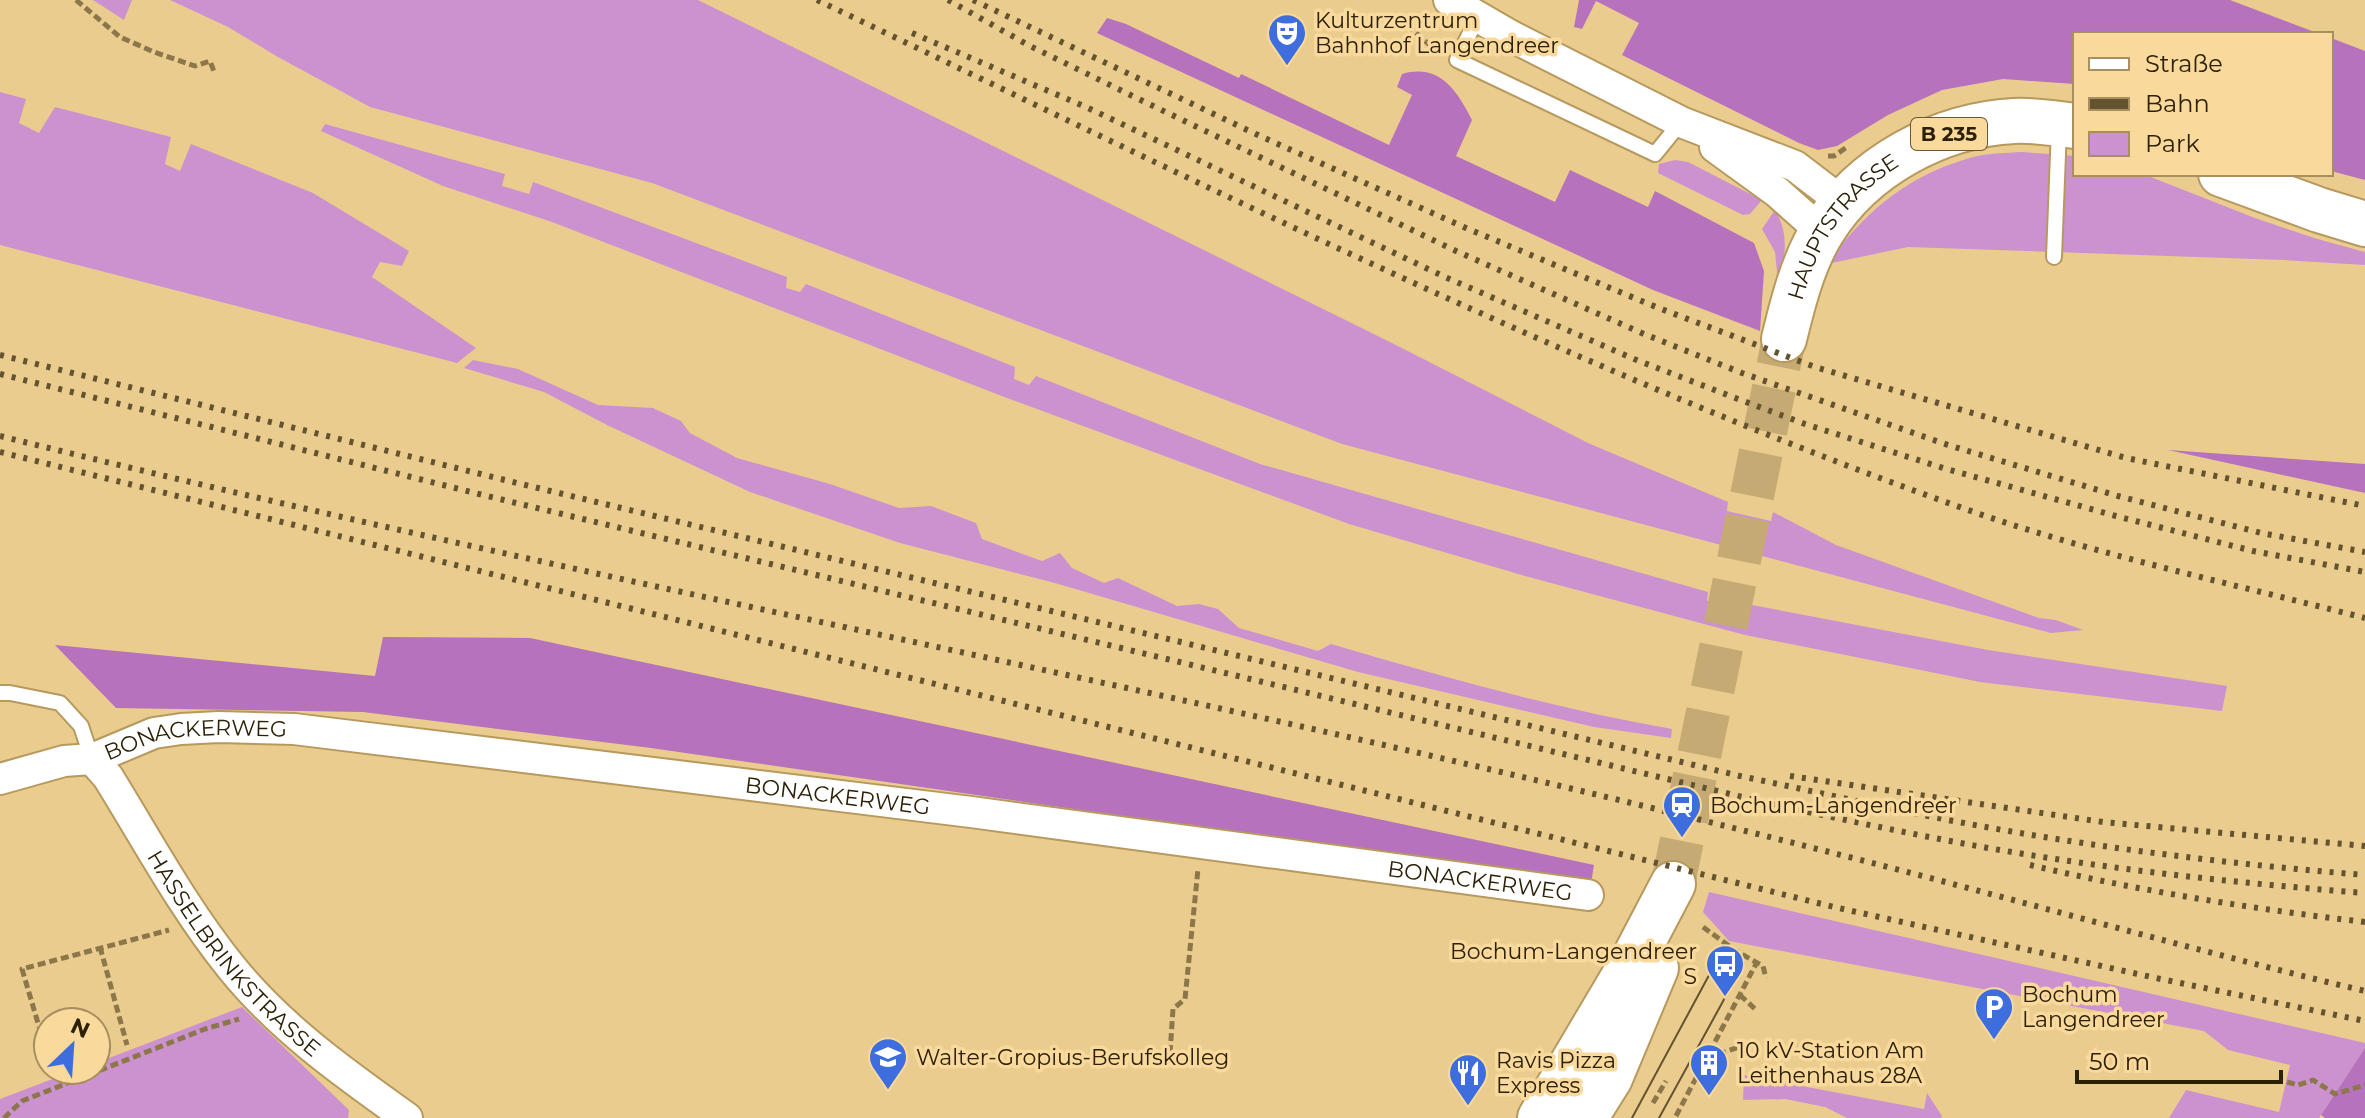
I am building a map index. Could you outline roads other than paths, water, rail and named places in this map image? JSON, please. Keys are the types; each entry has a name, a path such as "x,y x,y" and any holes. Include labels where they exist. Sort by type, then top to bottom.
{"main road":[{"name":"HAUPTSTRASSE","path":"1784,339 1807,263 1832,217 1872,175 1906,152 1956,131 2013,121 2067,125"},
{"path":"2226,176 2365,224"}],"street":[{"path":"1449,0 1511,36 1681,122 1795,166 1832,217"},
{"name":"BONACKERWEG","path":"0,779 64,761 92,759 154,733 219,727 294,729 888,801 1588,895"},
{"name":"HASSELBRINKSTRASSE","path":"92,759 108,777 199,922 231,967 271,1010 389,1113"}],"lane":[{"path":"1478,16 1457,60 1655,154 1681,122"},
{"path":"2054,257 2067,125"},
{"path":"0,693 60,703 81,726 92,759"}],"tunnel":[{"path":"1673,884 1784,339"}],"tram line":[{"path":"1632,1118 1721,953"},
{"path":"1659,1118 1744,963"}],"railway":[{"path":"817,0 1243,204 1674,397 1820,455 2017,526 2165,568 2365,618"},
{"path":"948,0 1030,46 1456,251 1644,334 1742,373 1948,445 2118,496 2261,533 2365,552"},
{"path":"973,0 1260,136 1466,228 1656,307 1815,367 2126,458 2365,506"},
{"path":"912,33 1086,107 1445,277 1634,359 1805,424 1943,468 2116,516 2253,551 2365,572"},
{"path":"0,355 517,483 1740,776 1918,814 2085,843 2253,865 2365,875"},
{"path":"0,374 487,496 1780,806 2073,862 2219,880 2365,893"},
{"path":"0,436 333,515 1527,778 1845,856 2365,991"},
{"path":"0,452 1834,907 2365,1021"},
{"path":"1790,776 2103,822 2365,846"},
{"path":"2030,865 2197,898 2365,922"}],"place":[{"name":"Kulturzentrum Bahnhof Langendreer","path":"1287,67"},
{"name":"Bochum-Langendreer","path":"1682,839"},
{"name":"Bochum-Langendreer S","path":"1725,998"},
{"name":"Bochum Langendreer","path":"1994,1041"},
{"name":"Walter-Gropius-Berufskolleg","path":"888,1091"},
{"name":"10 kV-Station Am Leithenhaus 28A","path":"1709,1097"},
{"name":"Ravis Pizza Express","path":"1468,1107"}]}
